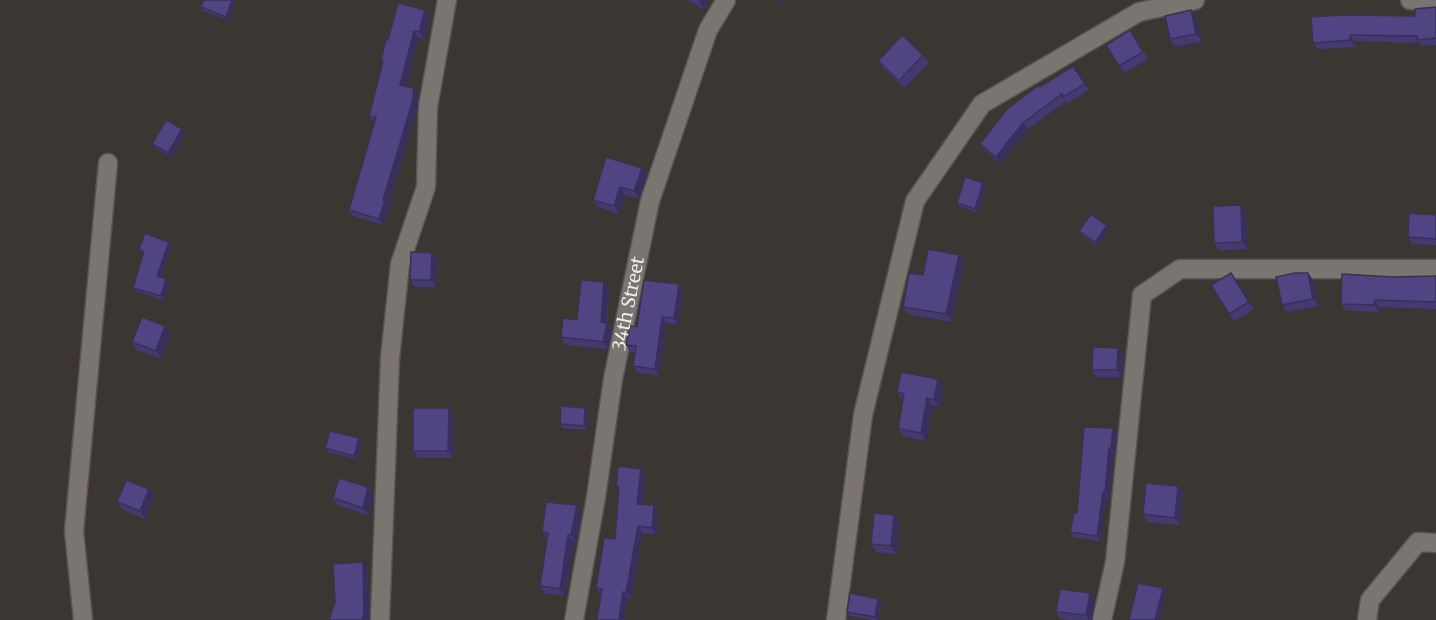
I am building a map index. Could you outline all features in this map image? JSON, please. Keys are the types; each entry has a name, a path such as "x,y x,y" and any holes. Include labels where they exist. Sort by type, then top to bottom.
{"street":[{"path":"380,620 390,358 400,264 426,187 428,107 447,0"},
{"name":"34th Street","path":"574,620 596,497 613,379 650,201 708,30 726,0"},
{"path":"836,620 862,415 915,201 982,104 1139,12 1195,0"},
{"path":"1410,0 1436,1"},
{"path":"83,620 74,531 108,163"},
{"path":"1102,620 1115,562 1142,294 1180,269 1436,269"},
{"path":"1367,620 1370,600 1418,542 1436,543"}],"building":[{"path":"204,0 232,0 226,17 201,7"},
{"path":"398,3 425,10 419,32 414,31 400,85 414,88 412,103 379,219 349,210 376,117 369,116 383,61 381,61 386,39 388,40"},
{"path":"1436,7 1436,38 1417,40 1417,36 1350,35 1350,40 1313,43 1311,17 1415,16 1415,9"},
{"path":"1191,10 1196,34 1170,39 1165,16"},
{"path":"1130,30 1143,52 1119,66 1106,45"},
{"path":"902,35 923,55 899,81 878,61"},
{"path":"1073,66 1085,84 1063,97 1062,94 1023,123 996,157 980,144 1007,109 1039,85 1040,87"},
{"path":"166,120 182,129 168,153 152,144"},
{"path":"606,157 642,168 634,191 620,187 614,206 593,200"},
{"path":"965,177 983,183 975,209 957,203"},
{"path":"1241,205 1242,242 1214,243 1213,206"},
{"path":"1409,213 1436,215 1436,239 1408,237"},
{"path":"1091,214 1107,226 1095,242 1079,231"},
{"path":"145,233 169,242 157,276 166,279 161,296 133,288 144,251 139,249"},
{"path":"928,249 959,255 946,314 903,307 909,273 923,275"},
{"path":"411,252 432,253 431,280 410,280"},
{"path":"1231,273 1249,302 1229,314 1211,285"},
{"path":"1308,273 1313,299 1282,305 1276,277"},
{"path":"1342,274 1393,277 1436,276 1436,302 1375,300 1374,305 1341,304"},
{"path":"581,280 604,282 601,322 607,323 603,342 561,337 563,318 577,320"},
{"path":"644,280 679,284 674,318 662,317 655,369 633,366 636,346 626,345 630,326 637,327"},
{"path":"142,317 165,326 156,351 132,342"},
{"path":"1093,347 1118,348 1117,370 1092,370"},
{"path":"901,372 938,379 934,400 927,398 921,433 898,429 904,394 897,392"},
{"path":"561,406 585,408 584,426 560,424"},
{"path":"413,408 449,408 448,451 413,451"},
{"path":"1084,427 1113,428 1097,536 1070,532 1074,513 1077,513"},
{"path":"330,431 359,438 354,456 325,448"},
{"path":"618,466 641,469 637,504 654,505 652,528 638,526 619,620 597,620 602,589 596,588 604,538 615,539 619,487 616,486"},
{"path":"339,478 368,487 363,508 333,498"},
{"path":"126,480 149,489 140,511 117,502"},
{"path":"1146,483 1178,486 1175,518 1143,514"},
{"path":"546,502 577,505 571,535 568,535 560,589 540,586 548,533 542,532"},
{"path":"874,513 894,515 891,546 871,544"},
{"path":"363,562 364,613 362,620 329,620 335,602 333,564"},
{"path":"1138,583 1163,588 1155,620 1129,620"},
{"path":"1060,589 1090,593 1086,615 1056,612"},
{"path":"850,593 878,599 875,617 847,612"}]}
